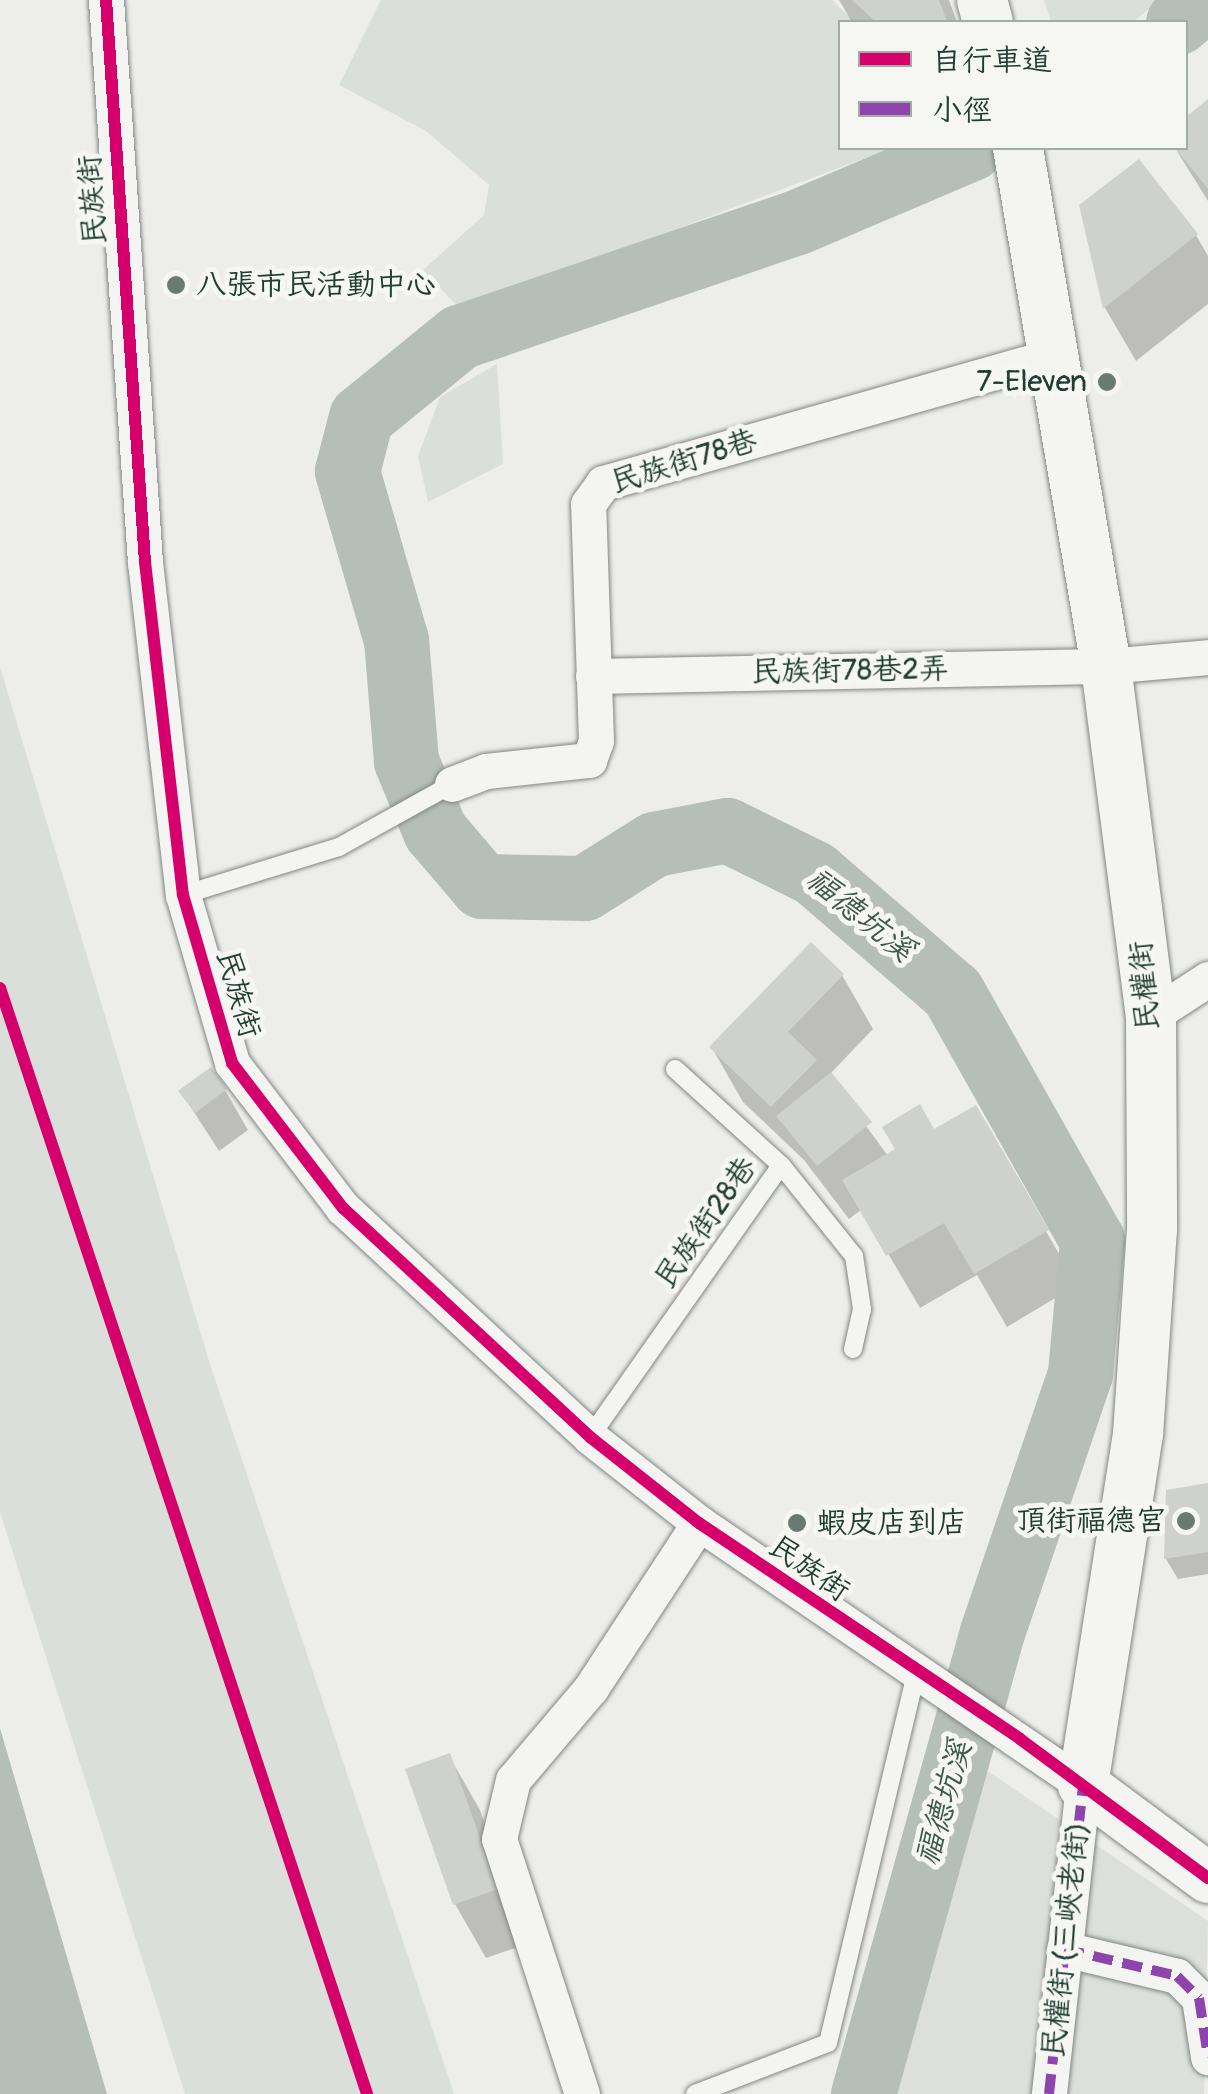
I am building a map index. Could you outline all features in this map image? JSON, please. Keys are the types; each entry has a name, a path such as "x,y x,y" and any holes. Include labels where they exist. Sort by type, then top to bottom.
{"street":[{"name":"民族街","path":"106,0 145,562 183,895 232,1063 342,1208 590,1437 699,1524 926,1679 1020,1738 1083,1786"},
{"name":"民權街","path":"1023,169 1106,666 1151,1016 1152,1229 1138,1434 1083,1786"},
{"name":"民族街78巷","path":"452,784 486,770 589,760 596,741 588,504 603,483 1055,355"},
{"name":"民族街78巷2弄","path":"594,676 1106,666 1208,657"},
{"path":"1151,1016 1208,979"},
{"path":"582,2094 499,1839 513,1780 592,1688 699,1524"},
{"path":"1083,1786 1208,1878"},
{"name":"民權街 (三峽老街)","path":"1049,2094 1083,1786"},
{"path":"1064,1949 1178,1976 1199,1998 1208,2057"}],"lane":[{"path":"183,895 340,848 452,784"},
{"path":"674,1069 781,1165"},
{"name":"民族街28巷","path":"590,1437 781,1165 854,1256 862,1309 853,1349"},
{"path":"696,2094 828,2043 926,1679"}],"shaded area":[{"path":"381,0 832,0 853,20 838,20 838,150 887,150 461,310 423,270 484,215 489,185 426,131 339,85"},
{"path":"1044,0 1160,0 1135,20 1050,20"},
{"path":"497,364 503,464 428,502 418,456 440,397"},
{"path":"0,667 209,1361 454,2094 185,2094 0,1512"},
{"path":"0,1728 107,2094 0,2094"},
{"path":"973,1761 1208,1921 1204,2094 895,2094"}],"building":[{"path":"852,0 939,0 946,20 874,20"},
{"path":"1208,99 1208,189 1177,150 1188,150 1188,115"},
{"path":"1139,159 1198,234 1103,309 1079,205"},
{"path":"811,942 844,974 788,1032 817,1060 771,1107 709,1047"},
{"path":"211,1067 227,1089 195,1113 178,1091"},
{"path":"831,1072 872,1122 817,1166 776,1116"},
{"path":"920,1104 934,1129 976,1105 1049,1230 974,1274 944,1223 886,1256 842,1180 895,1149 882,1127"},
{"name":"頂街福德宮","path":"1208,1483 1208,1552 1164,1559 1166,1490"},
{"path":"450,1753 498,1889 453,1905 405,1769"}],"waterway":[{"name":"福德坑溪","path":"1180,20 1203,0"},
{"name":"福德坑溪","path":"863,2094 992,1632 1080,1373 1092,1240 952,992 814,873 727,830 654,844 584,888 482,886 435,831 406,761 396,640 347,471 361,417 459,337 797,222 966,150"}],"marked path":[{"path":"1049,2094 1083,1785"},
{"path":"1064,1949 1177,1976 1199,1998 1208,2057"}],"cycle path":[{"path":"106,0 145,562 183,895 232,1063 343,1208 590,1437 699,1523 1020,1739 1208,1878"},
{"path":"0,988 367,2094"}],"place":[{"name":"八張市民活動中心","path":"176,285"},
{"name":"7-Eleven","path":"1107,382"},
{"name":"頂街福德宮","path":"1186,1521"},
{"name":"蝦皮店到店","path":"797,1523"}]}
